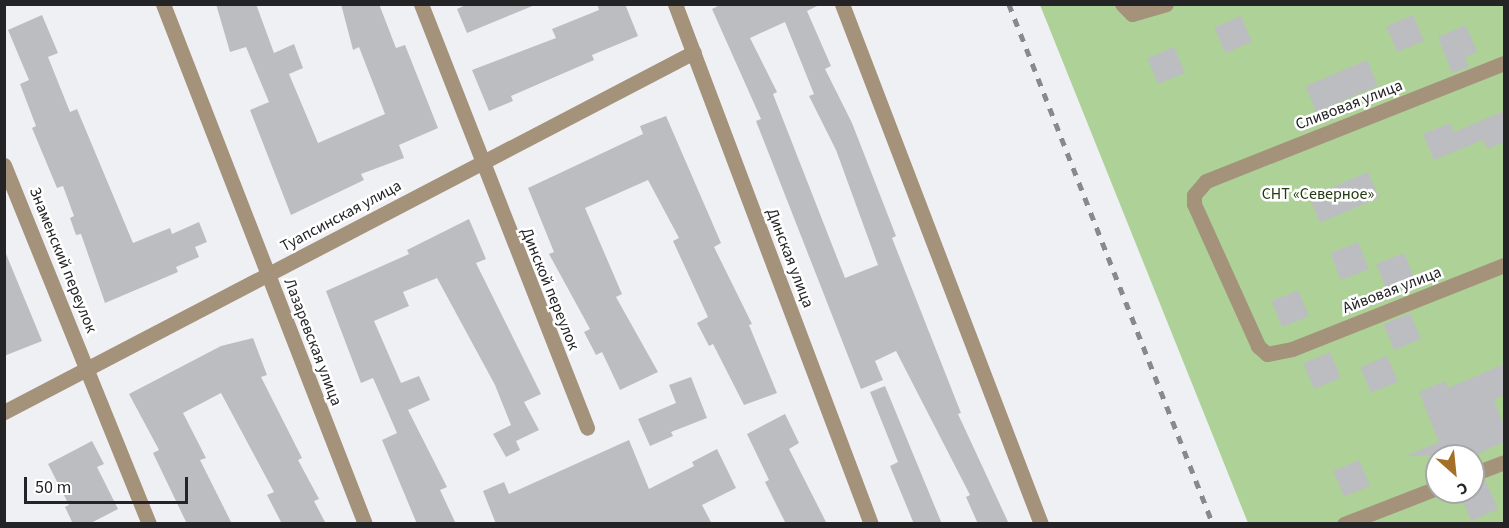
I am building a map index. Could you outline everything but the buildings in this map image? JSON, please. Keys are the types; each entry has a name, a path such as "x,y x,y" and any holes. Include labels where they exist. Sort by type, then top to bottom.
{"street":[{"name":"Лазаревская улица","path":"163,4 365,524"},
{"name":"Динской переулок","path":"421,4 480,164 587,428"},
{"name":"Динская улица","path":"675,4 871,524"},
{"path":"842,4 1041,524"},
{"path":"1122,4 1132,14 1144,13 1166,4"},
{"name":"Туапсинская улица","path":"4,412 694,52"},
{"name":"Сливовая улица","path":"1206,181 1504,63"},
{"name":"Знаменский переулок","path":"4,165 149,524"},
{"name":"Айвовая улица","path":"1206,181 1197,187 1194,204 1258,346 1267,354 1292,349 1504,265"},
{"path":"1485,469 1504,462"},
{"path":"1344,524 1425,493"}],"green space":[{"name":"СНТ «Северное»","path":"1040,5 1504,5 1504,523 1248,523"}],"railway":[{"path":"1009,4 1213,524"}]}
